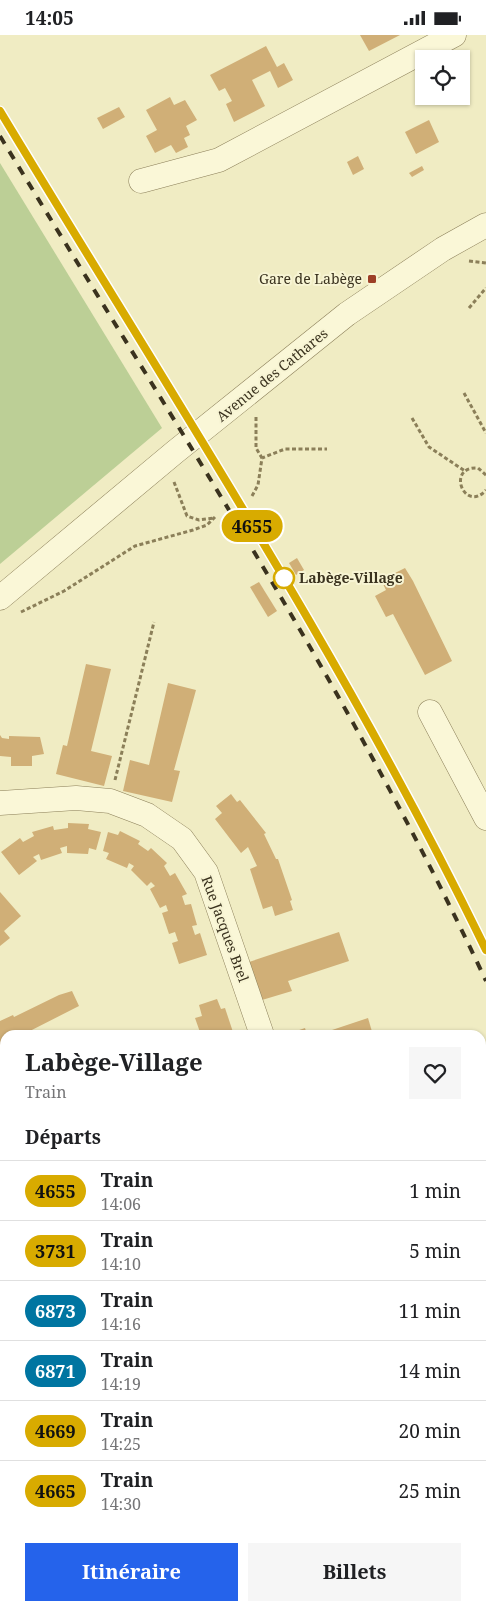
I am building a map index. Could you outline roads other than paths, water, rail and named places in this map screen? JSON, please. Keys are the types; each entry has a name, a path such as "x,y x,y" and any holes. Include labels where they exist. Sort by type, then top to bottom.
{"street":[{"path":"141,181 219,160 454,35"},
{"name":"Avenue des Cathares","path":"8,606 148,474 348,314 443,249 486,225"},
{"path":"430,712 486,818"},
{"name":"Rue Jacques Brel","path":"0,803 76,798 110,801 147,815 182,839 206,873 260,1030"}],"railway":[{"path":"0,111 190,421 314,630 374,735 486,950"},
{"path":"0,136 191,448 316,657 432,871 486,981"}],"train":[{"name":"4655","path":"0,111 284,578 347,686 445,865 486,950"}],"place":[{"name":"Gare de Labège","path":"372,279"},
{"name":"Labège-Village","path":"284,578"}]}
